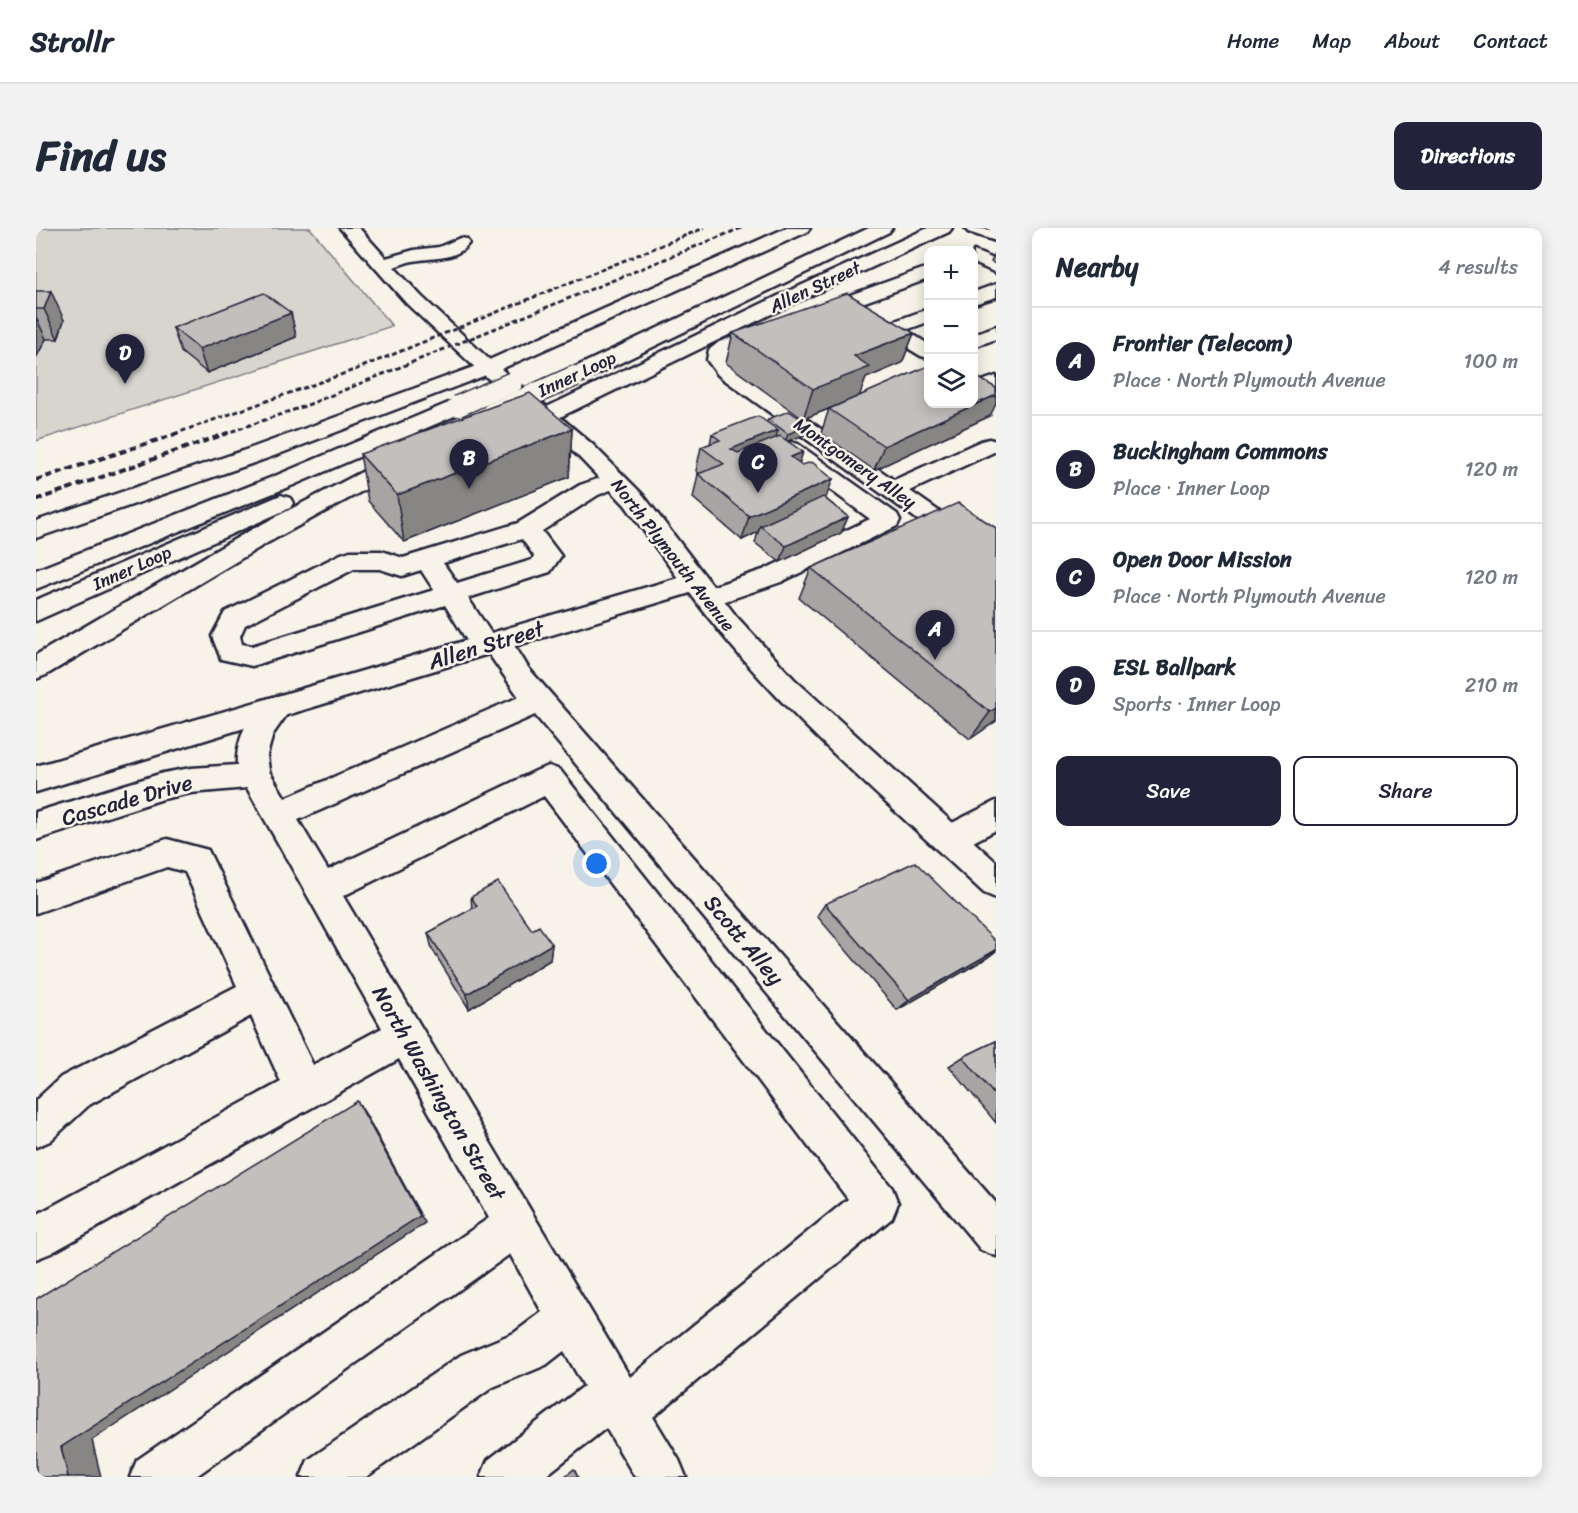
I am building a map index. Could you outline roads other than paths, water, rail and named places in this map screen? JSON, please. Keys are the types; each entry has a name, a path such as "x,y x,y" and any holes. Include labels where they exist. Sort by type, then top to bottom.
{"main road":[{"name":"North Plymouth Avenue","path":"349,228 414,300 487,368 545,416 615,480 639,506 738,638 784,687 996,883"},
{"path":"36,530 219,470 359,419 487,368 801,228"},
{"name":"Inner Loop","path":"586,350 846,228"},
{"name":"Inner Loop","path":"36,611 258,513 466,414 883,228"},
{"name":"Allen Street","path":"545,416 785,300 943,228"},
{"path":"974,228 996,236"},
{"path":"381,265 413,255 427,255 454,249 465,242"},
{"path":"978,256 996,249"},
{"name":"Allen Street","path":"846,303 856,294 876,266 890,253"},
{"path":"978,259 996,267"},
{"name":"Allen Street","path":"717,360 719,350 726,346 924,274"},
{"path":"978,297 996,290"},
{"path":"846,303 924,350"},
{"path":"891,329 924,317"},
{"path":"978,339 996,332"},
{"name":"Montgomery Alley","path":"717,360 724,371 996,564"},
{"path":"36,668 258,537 434,443 466,414"},
{"path":"36,548 318,456 466,414"},
{"name":"Inner Loop","path":"36,580 293,477 466,414"},
{"path":"893,490 989,446"},
{"name":"Allen Street","path":"36,779 490,644 702,590 772,576 888,520 790,449"},
{"path":"528,529 548,556 541,566 252,656 231,652 226,636 235,619 350,560 382,560 402,567 528,529 589,490 615,480"},
{"name":"Scott Alley","path":"427,559 490,644 996,1235"},
{"path":"278,815 539,700"},
{"path":"254,773 252,756 256,739 264,723 277,707"},
{"name":"North Washington Street","path":"254,773 662,1477"},
{"name":"Cascade Drive","path":"36,826 175,783 201,779 230,780 254,773"},
{"path":"321,890 549,779 878,1203 618,1403 506,1477"},
{"path":"950,840 996,814"},
{"path":"36,898 167,854 196,860 305,1090"},
{"path":"36,1127 75,1091 259,993"},
{"path":"36,1238 405,1035"},
{"path":"154,1477 514,1225"},
{"path":"325,1477 477,1371 530,1349 569,1319"}],"railway":[{"path":"174,434 357,369 704,228"},
{"path":"224,434 305,406 741,228"},
{"path":"36,480 179,433"},
{"path":"36,500 228,433"}],"place":[{"name":"ESL Ballpark","path":"125,384"},
{"name":"Buckingham Commons","path":"469,489"},
{"name":"Open Door Mission","path":"758,493"},
{"name":"Frontier (Telecom)","path":"935,660"}]}
